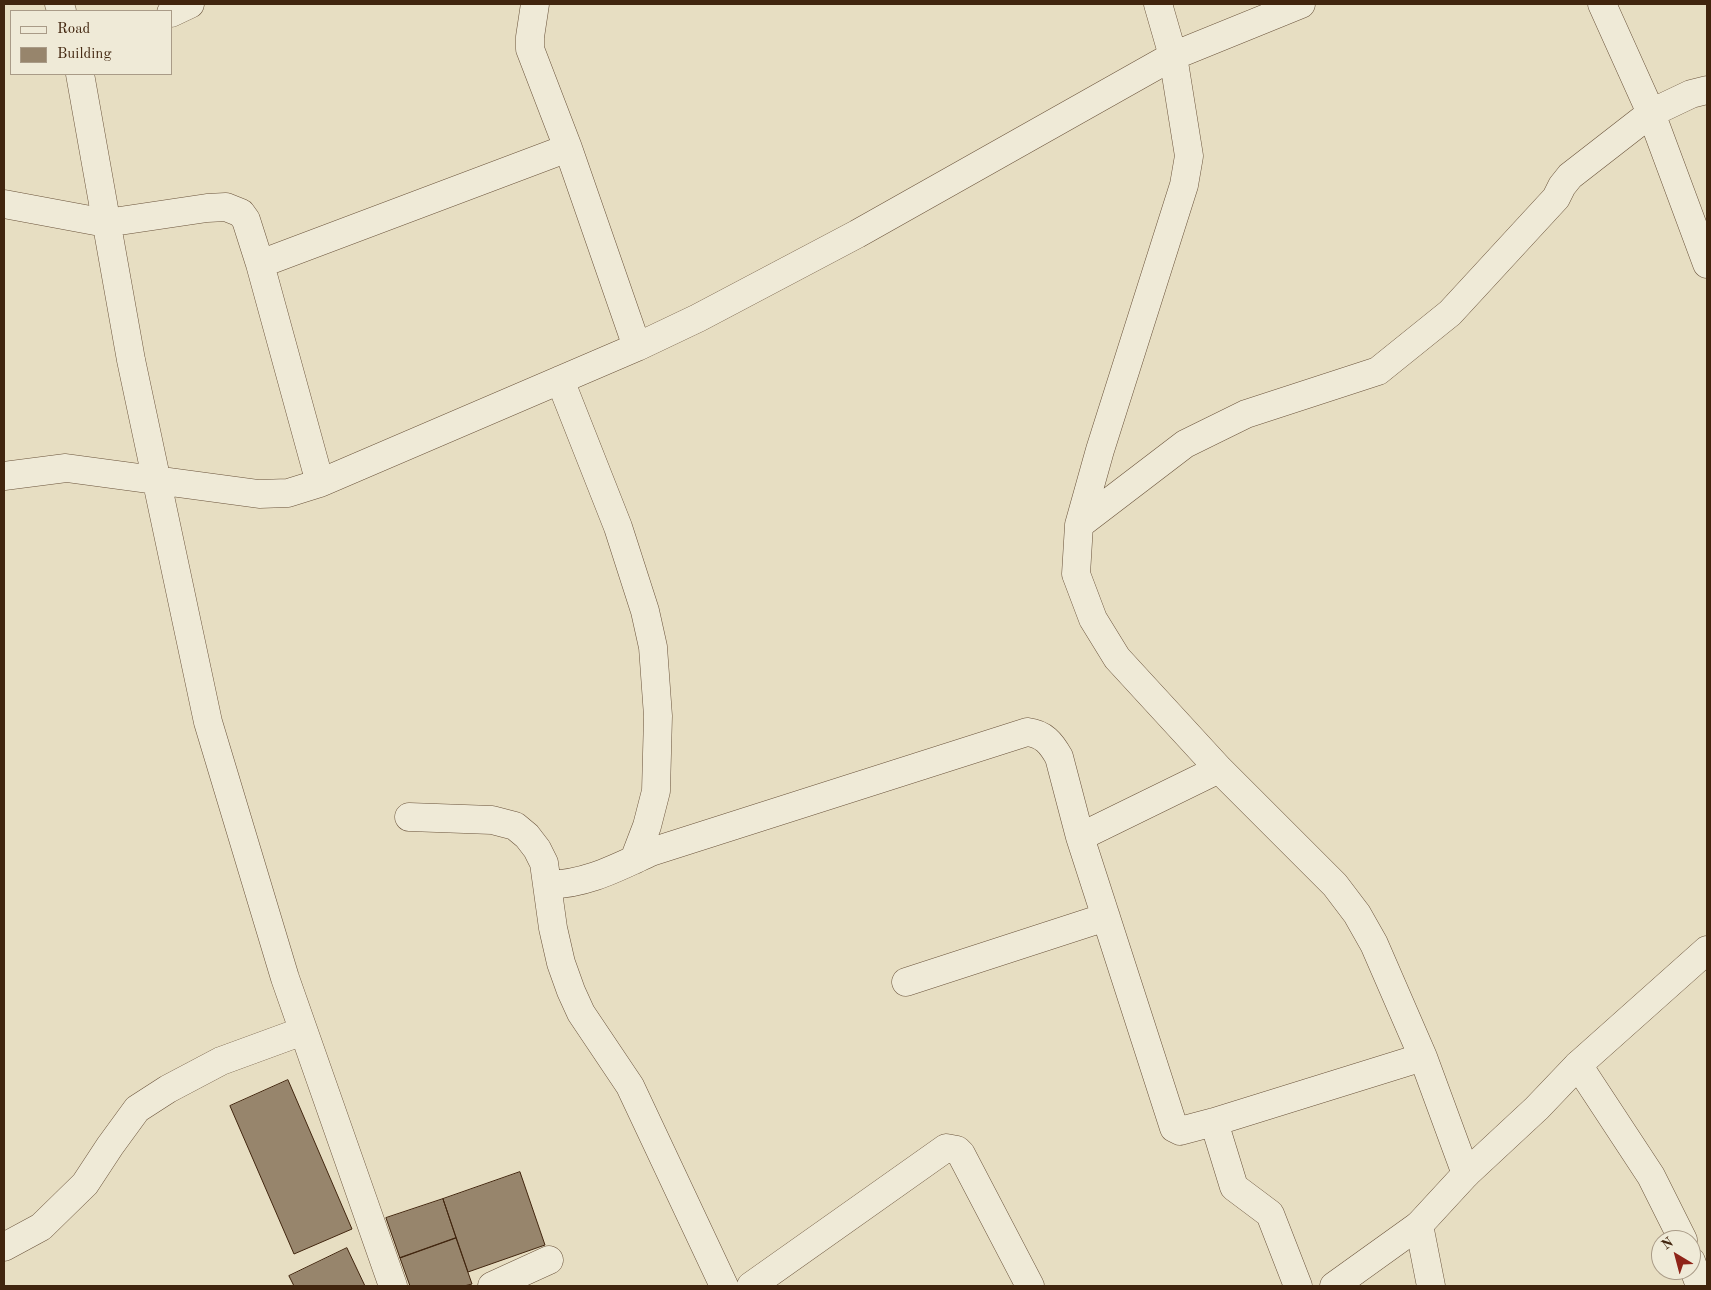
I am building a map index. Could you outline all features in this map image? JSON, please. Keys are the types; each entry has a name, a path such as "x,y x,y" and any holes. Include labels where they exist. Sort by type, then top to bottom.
{"street":[{"path":"172,13 190,4"},
{"path":"535,4 530,49 568,148 637,347"},
{"path":"1158,4 1173,56 1189,156 1184,185 1100,450 1080,525 1076,574 1093,620 1117,658 1219,769 1335,886 1357,914 1374,944 1423,1057 1466,1174"},
{"path":"4,476 66,468 258,494 288,493 320,484 637,347 698,318 857,234 1173,56 1301,4"},
{"path":"1602,4 1651,113 1707,264"},
{"path":"80,75 131,360 208,722 285,978 392,1286"},
{"path":"1080,525 1185,444 1246,414 1378,371 1450,313 1556,198 1570,176 1651,113 1691,94 1707,90"},
{"path":"260,264 568,148"},
{"path":"4,204 106,223 207,208 226,207 241,213 246,220 260,264 320,484"},
{"path":"560,380 618,527 645,612 653,648 658,716 656,791 647,826 634,860"},
{"path":"548,885 582,881 606,873 660,849 1027,732 1035,733 1044,737 1059,758 1080,837 1174,1128 1180,1131 1214,1122 1423,1057"},
{"path":"1080,837 1219,769"},
{"path":"409,817 492,820 515,826 527,836 537,849 544,863 553,928 571,991 592,1030 630,1086 724,1286"},
{"path":"906,982 1106,917"},
{"path":"1334,1286 1419,1225 1466,1174 1537,1108 1578,1065 1707,950"},
{"path":"4,1247 42,1227 85,1184 137,1109 168,1089 221,1061 303,1031"},
{"path":"1578,1065 1651,1176 1678,1230"},
{"path":"1214,1122 1234,1187 1270,1214 1298,1286"},
{"path":"751,1286 946,1148 957,1150 961,1154 1030,1286"},
{"path":"1419,1225 1431,1286"},
{"path":"492,1286 549,1260"}],"building":[{"path":"288,1080 352,1229 294,1254 230,1106"},
{"path":"520,1172 545,1245 468,1272 443,1199"},
{"path":"443,1199 456,1238 400,1258 386,1218"},
{"path":"456,1238 472,1284 464,1286 410,1286 400,1258"},
{"path":"347,1248 365,1286 294,1286 289,1276"}]}
